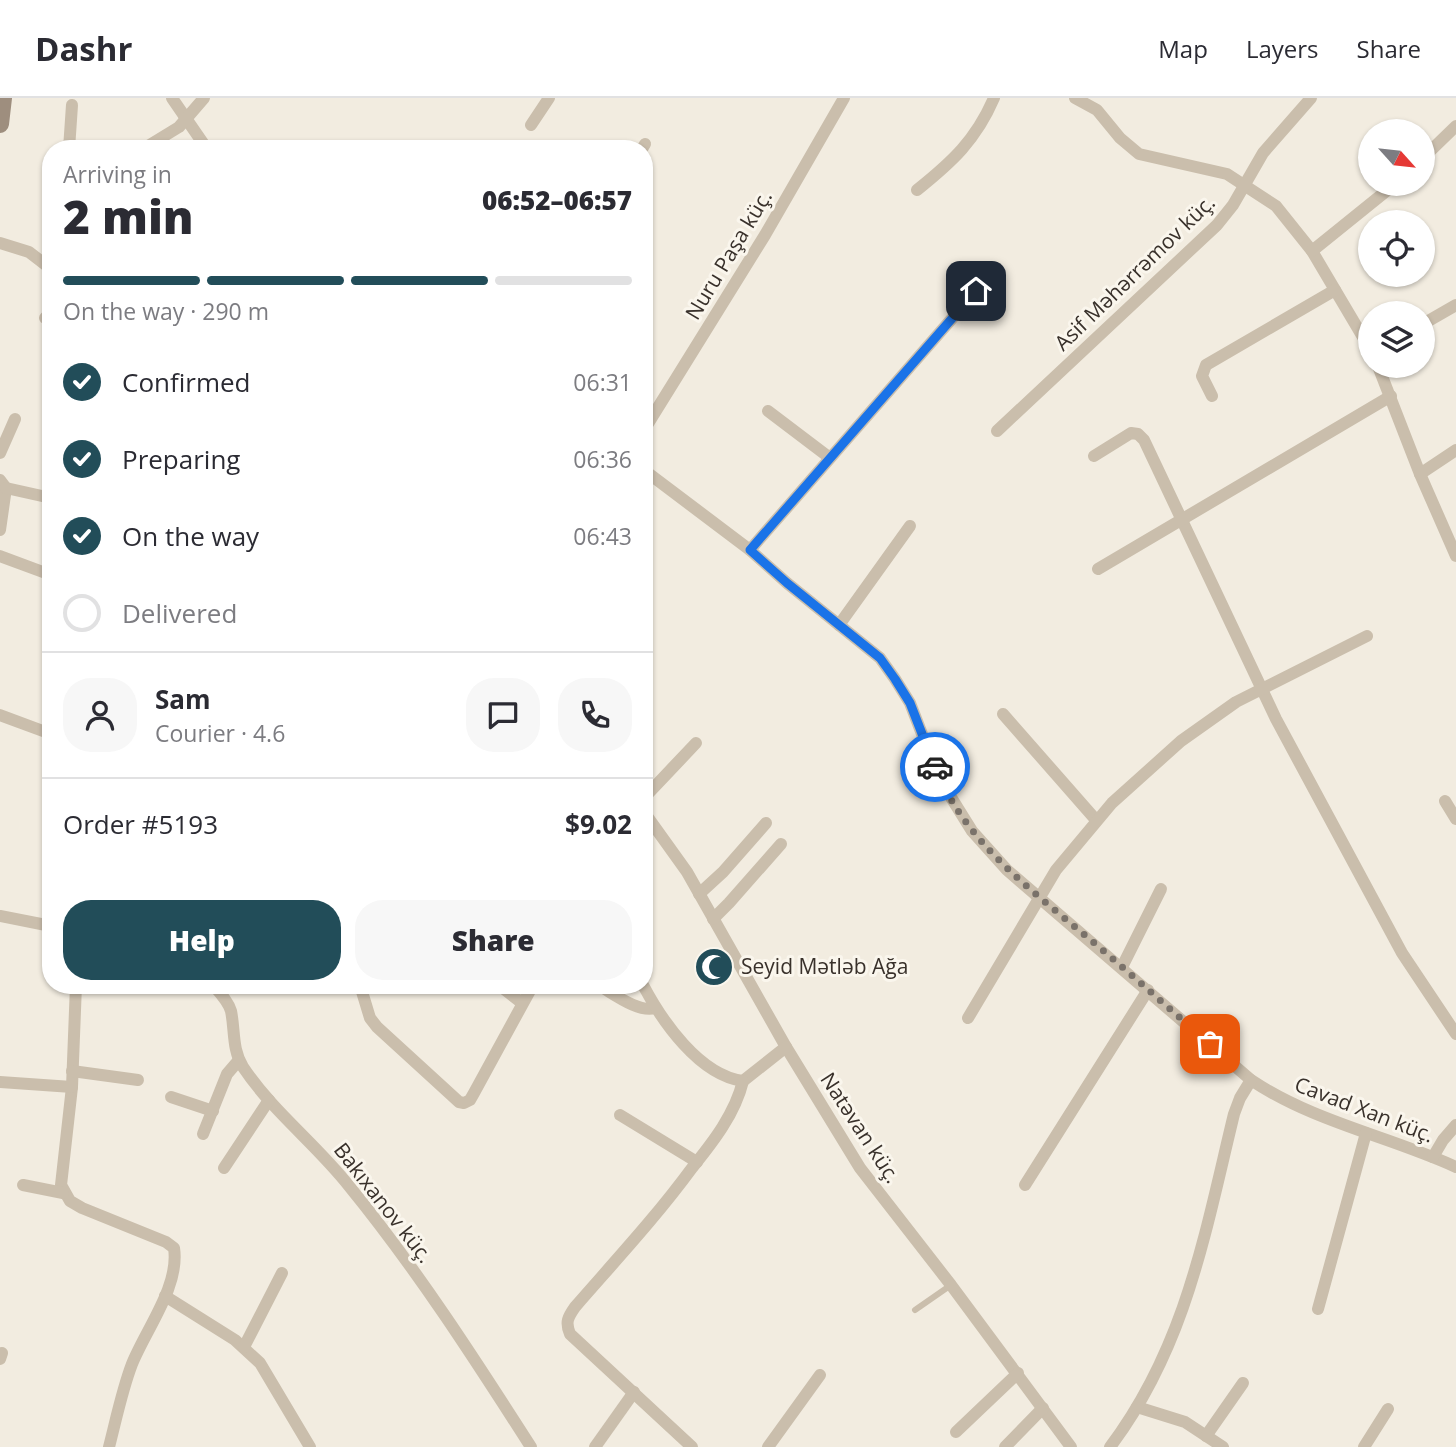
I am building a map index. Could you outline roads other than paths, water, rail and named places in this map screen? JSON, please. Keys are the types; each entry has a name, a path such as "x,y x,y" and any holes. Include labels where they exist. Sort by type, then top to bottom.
{"street":[{"path":"0,124 3,98"},
{"path":"172,98 200,140"},
{"path":"157,140 186,121 204,98"},
{"path":"531,125 549,98"},
{"name":"Nuru Paşa küç.","path":"653,415 765,235 844,98"},
{"path":"917,190 947,166 967,145 979,129 994,98"},
{"path":"1075,98 1097,110 1120,138 1139,153 1227,174 1276,206 1312,251 1358,329"},
{"name":"Asif Məhərrəmov küç.","path":"997,431 1217,225 1234,205 1263,153 1311,98"},
{"path":"70,140 72,105"},
{"path":"1435,146 1456,126"},
{"path":"1312,251 1380,196"},
{"path":"0,243 29,252 42,262"},
{"path":"1212,396 1202,376 1206,365 1335,290"},
{"path":"750,550 976,291"},
{"path":"1435,317 1456,305"},
{"path":"1383,378 1420,474 1456,556"},
{"path":"1098,569 1391,396"},
{"path":"768,411 830,458"},
{"path":"0,453 15,419"},
{"path":"1094,456 1131,433 1138,434 1144,440 1276,719 1402,953 1456,1034"},
{"path":"1420,474 1456,450"},
{"name":"Cavad Xan küç.","path":"653,477 750,550 880,658 910,703 939,778 972,831 1007,870 1251,1080 1292,1104 1456,1167"},
{"path":"0,530 3,484 42,495"},
{"path":"839,625 910,526"},
{"path":"0,556 42,572"},
{"path":"968,1018 1056,870 1112,803 1181,741 1236,702 1367,636"},
{"path":"1003,714 1096,820"},
{"path":"0,715 42,731"},
{"path":"653,788 696,743"},
{"path":"1445,801 1456,819"},
{"path":"699,894 723,872 766,823"},
{"name":"Natəvan küç.","path":"653,825 699,894 786,1047 860,1168 1018,1373 1070,1447"},
{"path":"713,919 781,844"},
{"path":"1122,967 1161,889"},
{"path":"0,916 42,924"},
{"path":"1025,1185 1148,990"},
{"path":"76,994 72,1087 61,1174 63,1193 82,1208 166,1242 174,1248 176,1260 165,1296 131,1366 109,1447"},
{"name":"Bakıxanov küç.","path":"220,994 231,1012 234,1043 239,1060 269,1100 330,1162 351,1188 458,1333 531,1447"},
{"path":"363,994 370,1018 377,1027 464,1104 470,1100 528,994"},
{"path":"510,994 522,1003"},
{"path":"615,994 637,1006 650,1010 655,1008"},
{"path":"648,994 655,1008 680,1038 710,1067 730,1079 743,1081"},
{"path":"692,1447 570,1334 566,1326 567,1318 664,1205 697,1162 734,1106 743,1081 786,1047"},
{"path":"203,1134 227,1074 239,1060"},
{"path":"72,1071 138,1080"},
{"path":"1110,1447 1137,1407 1175,1334 1202,1248 1234,1114 1251,1080"},
{"path":"0,1082 72,1087"},
{"path":"171,1097 213,1111"},
{"path":"224,1168 269,1100"},
{"path":"620,1115 697,1162"},
{"path":"1433,1157 1456,1125"},
{"path":"1318,1309 1366,1133"},
{"path":"23,1185 63,1193"},
{"path":"244,1347 282,1273"},
{"path":"165,1296 244,1347 260,1363 310,1447"},
{"path":"956,1432 1018,1373"},
{"path":"768,1447 820,1375"},
{"path":"1206,1436 1244,1382"},
{"path":"595,1447 634,1392"},
{"path":"1137,1407 1185,1422 1223,1447"},
{"path":"1005,1447 1044,1408"},
{"path":"1364,1447 1388,1409"}],"lane":[{"path":"915,1310 951,1285"}],"place":[{"name":"Seyid Mətləb Ağa","path":"714,967"}]}
